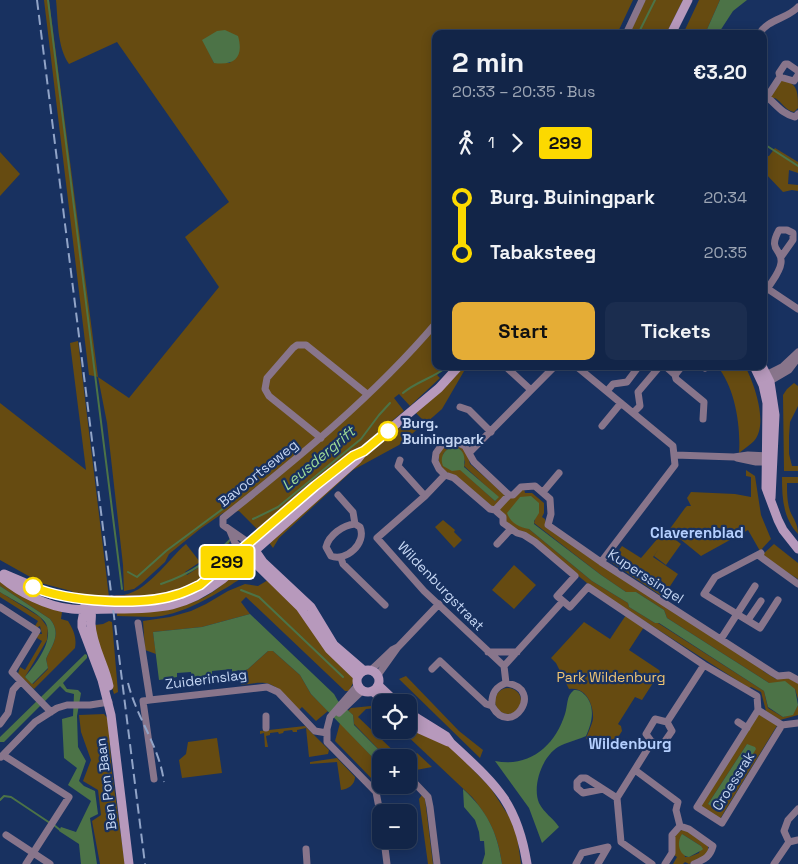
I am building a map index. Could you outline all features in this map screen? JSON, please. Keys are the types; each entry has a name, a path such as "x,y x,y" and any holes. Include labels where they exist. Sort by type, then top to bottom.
{"street":[{"path":"628,30 642,0"},
{"path":"673,30 688,0"},
{"path":"763,30 767,25 798,7"},
{"path":"767,93 780,76 779,73 785,64 788,64 798,73 794,81 780,76"},
{"path":"767,97 774,102 777,108 791,116 795,117 798,114"},
{"path":"767,286 781,265 781,256"},
{"path":"767,288 798,309"},
{"name":"Bavoortseweg","path":"252,546 229,531 223,525 223,518 321,438 432,327"},
{"name":"Bavoortseweg","path":"321,438 269,396 265,389 268,378 293,348 297,345 306,345 367,394"},
{"path":"764,377 782,367 798,352"},
{"path":"764,377 790,370 798,358"},
{"path":"0,574 51,594 87,600 140,601 178,594 200,585 244,553 357,460 364,451 439,388 455,370"},
{"path":"509,370 531,390"},
{"path":"470,453 551,370"},
{"path":"581,370 673,446 675,455 675,465 601,562"},
{"path":"606,391 613,384 627,382 636,370"},
{"path":"633,413 640,406 638,392 657,370"},
{"path":"670,370 676,379 704,402 703,419"},
{"path":"675,375 679,370"},
{"path":"764,377 775,415 770,459 771,499 783,530 798,549"},
{"path":"602,426 620,402"},
{"path":"460,407 469,410 491,432"},
{"path":"509,494 474,462 465,446 457,442 448,442 441,446 436,453 435,462 445,475 454,478 490,510 495,510 503,517 504,523 511,529 517,533 524,534 535,542 575,576 557,596 570,607 588,587 704,665 758,696 758,710 782,725 798,723"},
{"path":"675,455 734,457 748,455 770,459"},
{"path":"400,460 398,466 425,496"},
{"path":"495,510 509,494 513,495 521,487 535,486 543,492 560,473"},
{"name":"Wildenburgstraat","path":"445,475 425,496 377,538 424,591 504,666"},
{"name":"Kuperssingel","path":"543,492 550,499 552,514 548,525 601,562 778,676 789,675 798,679"},
{"path":"338,495 354,512 355,524"},
{"path":"347,524 355,524 360,527 362,537 360,542 349,553 341,558 330,556 326,547 330,538 347,524"},
{"path":"497,544 511,529"},
{"name":"Bavoortseweg","path":"229,531 235,543 244,553"},
{"path":"362,537 377,538"},
{"path":"252,546 263,562 311,608 334,645 367,673"},
{"path":"0,574 6,581 48,603 71,609 155,608 169,606 205,593 223,579 244,553"},
{"path":"244,553 300,607 329,649 379,681 375,688"},
{"path":"778,600 760,628 704,594 715,577 759,554 798,584"},
{"path":"341,558 343,564 385,605"},
{"path":"720,639 755,586"},
{"path":"87,600 87,609"},
{"path":"506,683 504,666 563,601"},
{"path":"748,620 760,602"},
{"path":"326,733 328,724 360,688 367,673 398,648 439,604"},
{"path":"0,607 37,631 12,672 37,698 51,709"},
{"name":"Ben Pon Baan","path":"87,609 82,627 108,702 129,864"},
{"name":"Zuiderinslag","path":"138,623 150,700 268,687 278,692 315,731 326,733 327,742 372,788"},
{"path":"488,652 517,652"},
{"path":"432,669 440,661 486,704 492,706"},
{"path":"667,722 704,665"},
{"path":"0,724 7,717 12,690 21,680"},
{"path":"506,683 516,686 522,691 525,703 517,715 503,716 495,712 492,706 492,697 496,689 506,683"},
{"path":"360,688 375,688 384,694"},
{"path":"375,688 380,694"},
{"path":"150,700 144,701 154,780"},
{"path":"26,864 69,797 2,756 35,722 51,709 67,705 80,706 108,702"},
{"name":"Croessrak","path":"758,710 697,807 722,823 782,725"},
{"path":"266,716 266,728"},
{"path":"417,718 446,736 450,743 495,786 509,806 523,841 527,864"},
{"path":"655,719 667,722 672,731 663,744 652,742 646,734 655,719"},
{"path":"738,722 747,728"},
{"path":"417,727 450,743"},
{"path":"652,742 617,798 621,842 652,864"},
{"path":"635,770 678,802 676,810 680,826"},
{"path":"417,785 428,797 437,864"},
{"path":"603,789 617,798"},
{"path":"789,842 784,831 788,820 798,809"},
{"path":"665,864 672,853 672,835 680,826"},
{"path":"680,826 689,829 711,843 712,846 708,858 694,864"},
{"path":"6,835 50,864"},
{"path":"774,864 789,842 798,840"},
{"path":"576,864 582,853 621,842"},
{"path":"598,864 608,847"},
{"path":"306,849 307,864"},
{"path":"385,849 387,864"}],"green space":[{"path":"44,0 49,0 98,377 89,375"},
{"path":"56,0 633,0 619,30 432,30 432,370 443,370 437,375 440,378 410,406 399,394 394,398 404,411 259,531 239,511 223,513 169,554 165,562 134,589 124,591 123,565 107,423 98,377 129,398 219,287 185,237 229,202 117,42 69,64 60,42","holes":["238,36 230,63 214,63 203,40"]},
{"path":"645,0 683,0 668,30 631,30"},
{"path":"699,0 720,0 707,30 685,30"},
{"path":"782,78 791,83 796,89 798,108 794,112 775,98 772,99 770,97"},
{"path":"775,148 798,162 798,173 789,170 788,184 798,185 798,191 783,192 767,175 767,156"},
{"path":"0,152 20,174 0,196"},
{"path":"78,341 109,597 73,596 74,593 71,591 41,583 0,560 0,403 86,470 70,343"},
{"path":"461,370 465,370 442,409 426,423 416,413"},
{"path":"720,370 747,370 759,404 760,424 758,434 754,441 739,453 736,407"},
{"path":"794,383 798,386 798,406 790,422 789,454 792,466 798,466 798,471 784,471 783,395"},
{"path":"411,418 420,427 399,445 353,470 279,538 273,548 268,541"},
{"path":"454,444 463,448 470,464 505,495 494,508 456,476 446,472 439,464 439,453 443,447","holes":["456,447 461,450 465,462 464,466 498,497 495,501 443,454 449,448"]},
{"path":"746,470 755,476 761,515 771,539 760,551 748,530 701,556 669,530 685,508 691,506 687,498 691,492 735,494 751,497 751,477 746,476"},
{"path":"782,477 798,477 798,483 787,483 787,497 790,511 797,525 798,534 786,514"},
{"path":"524,489 525,493 532,493 544,503 542,517 545,519 546,526 763,669 763,671 776,679 786,677 798,683 798,699 795,689 769,683 667,618 664,610 636,592 626,592 601,575 534,523 539,503 529,529 592,581 628,603 629,607 658,623 764,691 768,708 783,717 793,714 798,705 798,715 780,720 766,711 761,692 751,687 749,688 593,588 525,532 512,527 498,509 508,497"},
{"path":"443,520 455,530 454,532 462,540 454,548 435,527"},
{"path":"664,531 681,544 666,565 654,556 659,549 653,557 678,574 663,597 611,562 622,546 641,558"},
{"path":"229,541 230,549 225,558 185,589 160,596 115,595 125,595 145,585 186,544 200,562 185,572 187,575 208,561 213,563 213,558"},
{"path":"774,544 798,563 798,579 761,556"},
{"path":"514,565 536,585 514,609 492,590"},
{"path":"250,567 245,575 231,585 183,610 152,617 117,616 117,611 176,607 198,600 208,595 239,572"},
{"path":"268,580 301,611 352,674 354,681 349,691 345,691 246,597 241,602 250,614 202,627 153,632 156,654 145,650 143,621 170,617 191,611 245,584 258,586"},
{"path":"0,581 29,600 62,612 61,619 68,621 74,633 75,648 34,689 18,674 20,667 25,670 42,641 37,638 38,634 42,634 40,626 36,628 35,626 38,621 0,597 0,592 40,617 48,628 47,640 25,677 33,684 48,669 46,659 56,635 54,624 50,619 0,586"},
{"name":"Park Wildenburg","path":"626,615 644,627 629,650 660,672 642,700 635,697 618,724 621,726 622,731 611,748 602,741 586,739 593,719 590,702 580,690 569,689 556,663 551,658 584,622 610,639"},
{"path":"109,621 112,622 118,692 114,694 97,640 95,625"},
{"path":"268,651 273,651 300,675 311,694 328,711 316,721 302,707 299,710 284,694 270,684 241,685 241,672 248,669"},
{"path":"406,676 459,731 483,750 480,758 417,697 417,694 414,694 399,679"},
{"path":"508,688 517,692 521,701 517,710 508,714 499,710 495,701 499,692"},
{"path":"372,706 372,708 366,709 358,717 372,730 372,739 381,739 392,749 378,749 354,724 353,715 348,711 351,708"},
{"path":"759,712 778,724 720,819 700,805","holes":["747,744 734,784 721,806 708,804"]},
{"path":"104,714 108,719 112,773 125,864 100,864 92,821 101,815 98,790 83,781 91,760 81,732 79,715"},
{"path":"340,723 372,757 372,779 335,741"},
{"path":"305,726 329,750 328,754 309,757 306,728 297,730 297,732 292,730 279,734 278,732 270,733 270,735 266,736 268,747 265,747 264,733 260,734 260,731"},
{"path":"417,728 451,747 490,787 510,818 517,836 521,864 502,864 492,828 472,797 411,739 417,739"},
{"path":"217,738 222,773 182,778 179,760 186,754 188,742"},
{"path":"417,753 432,767 417,770"},
{"path":"337,758 355,777 351,786 346,789 341,790 337,762 310,764 310,762"},
{"path":"422,795 425,799 433,864 428,864 419,799"},
{"path":"684,829 708,846 708,854 689,864 685,862 683,864 673,864 677,857 674,855 674,839","holes":["682,834 701,846 699,853 685,857"]}],"shaded area":[{"path":"720,0 747,0 733,11 721,30 707,30"},
{"path":"225,30 238,36 240,43 239,55 227,63 214,63 202,40 217,31"},
{"path":"452,447 456,447 464,455 464,467 499,497 495,501 460,470 452,471 443,466 442,456 444,453"},
{"path":"531,496 539,503 539,513 534,524 601,575 626,592 636,592 664,610 667,618 769,683 785,681 795,689 798,705 793,715 783,717 768,707 764,691 659,623 655,623 629,607 628,603 592,581 529,529 518,526 513,522 507,513 520,497"},
{"path":"0,586 50,619 54,624 56,635 46,659 48,668 32,684 25,677 43,651 48,636 48,629 45,622 37,614 0,592"},
{"path":"250,614 334,694 338,701 353,715 354,725 378,749 372,749 372,757 311,694 300,675 273,651 268,651 248,669 241,672 239,670 232,672 232,669 212,671 212,674 204,675 204,677 192,678 191,672 177,673 177,677 159,680 153,632 202,627"},
{"path":"85,654 87,658 63,683 67,689 78,690 81,693 77,716 78,747 86,761 79,781 84,786 95,791 98,814 90,818 97,864 81,864 79,844 59,831 61,827 76,832 91,801 68,785 77,768 64,758 62,719 73,716 74,694 66,692 60,686 4,742 0,742 0,737"},
{"path":"574,690 585,695 591,705 590,726 586,736 558,747 552,752 540,772 537,788 539,803 559,827 542,843 529,808 495,761 519,761 529,758 547,745 561,725 568,698"},
{"path":"747,744 756,749 718,810 708,804"},
{"path":"463,789 479,805 490,822 497,841 502,864 482,864 485,854 484,841 480,841 475,820 464,807"},
{"path":"682,834 703,849 689,857 683,854 679,845"}],"waterway":[{"path":"48,0 122,589"},
{"name":"Leusdergrift","path":"640,30 655,0"},
{"path":"767,146 798,166"},
{"name":"Leusdergrift","path":"403,393 442,370"},
{"name":"Leusdergrift","path":"253,519 278,507 361,439 390,403"},
{"path":"128,572 137,577 166,551 228,505"},
{"name":"Leusdergrift","path":"161,584 181,576 198,566 230,540"},
{"path":"241,590 259,597 343,677"},
{"path":"0,800 4,796 11,797 50,823"},
{"path":"54,825 60,830"}],"railway":[{"path":"37,0 145,864"},
{"path":"128,683 158,756 164,782"}],"bus line":[{"name":"299","path":"33,587 62,597 87,600 140,601 166,598 200,585 315,486 353,456 364,451 388,431"}],"place":[{"name":"Burg. Buiningpark","path":"388,431"}],"district":[{"name":"Claverenblad","path":"697,532"},
{"name":"Wildenburg","path":"630,743"}]}
